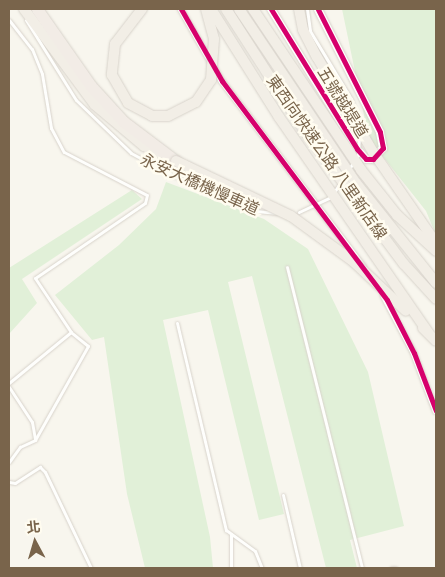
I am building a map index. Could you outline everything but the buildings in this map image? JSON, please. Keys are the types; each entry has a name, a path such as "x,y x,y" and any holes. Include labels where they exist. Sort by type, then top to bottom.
{"highway":[{"path":"24,9 95,105 144,146 291,216 354,262 436,341"},
{"path":"37,9 90,86 124,122 176,160"},
{"path":"142,9 114,44 112,75 128,103 152,116 168,116 190,106 210,80 214,39 206,9"},
{"path":"211,9 279,117 428,332"},
{"name":"東西向快速公路 八里新店線","path":"226,9 304,130 404,264 436,299"},
{"name":"東西向快速公路 八里新店線","path":"239,9 345,167 436,283"},
{"path":"253,9 361,170 397,215 436,251"},
{"path":"299,9 303,30 317,57 373,152 436,244"}],"street":[{"path":"181,9 222,81 387,300 414,353 436,411"},
{"name":"五號越堤道","path":"271,9 357,149 366,159 373,159 383,148 380,132 318,9"}],"lane":[{"name":"永安大橋機慢車道","path":"19,9 76,100 131,153 170,174 256,211 299,212 331,197 358,155 359,120 351,99 310,31 307,9"},
{"path":"9,20 32,49 42,74 51,128 64,152 148,195 145,204 35,278 70,332 88,346 34,440 20,448 9,462"},
{"path":"287,267 362,568"},
{"path":"177,323 220,509 231,534 231,568"},
{"path":"9,383 70,332"},
{"path":"9,387 32,422 34,440"},
{"path":"9,482 15,483 40,467 45,472 91,568"},
{"path":"283,495 300,568"},
{"path":"231,534 255,551 262,568"},
{"path":"391,568 396,568"}],"green space":[{"path":"342,9 436,9 436,235 426,211 369,139"},
{"path":"166,182 264,219 308,249 368,372 404,526 350,540 357,568 326,568 252,276 228,282 284,514 259,520 208,310 163,320 210,537 213,568 145,568 127,494 104,337 92,340 55,295 119,245 156,209"},
{"path":"132,190 142,199 22,279 37,303 9,334 9,268"}],"cycle path":[{"path":"181,9 222,81 387,300 414,353 436,411"},
{"path":"271,9 357,149 366,159 373,159 383,148 380,132 318,9"}]}
